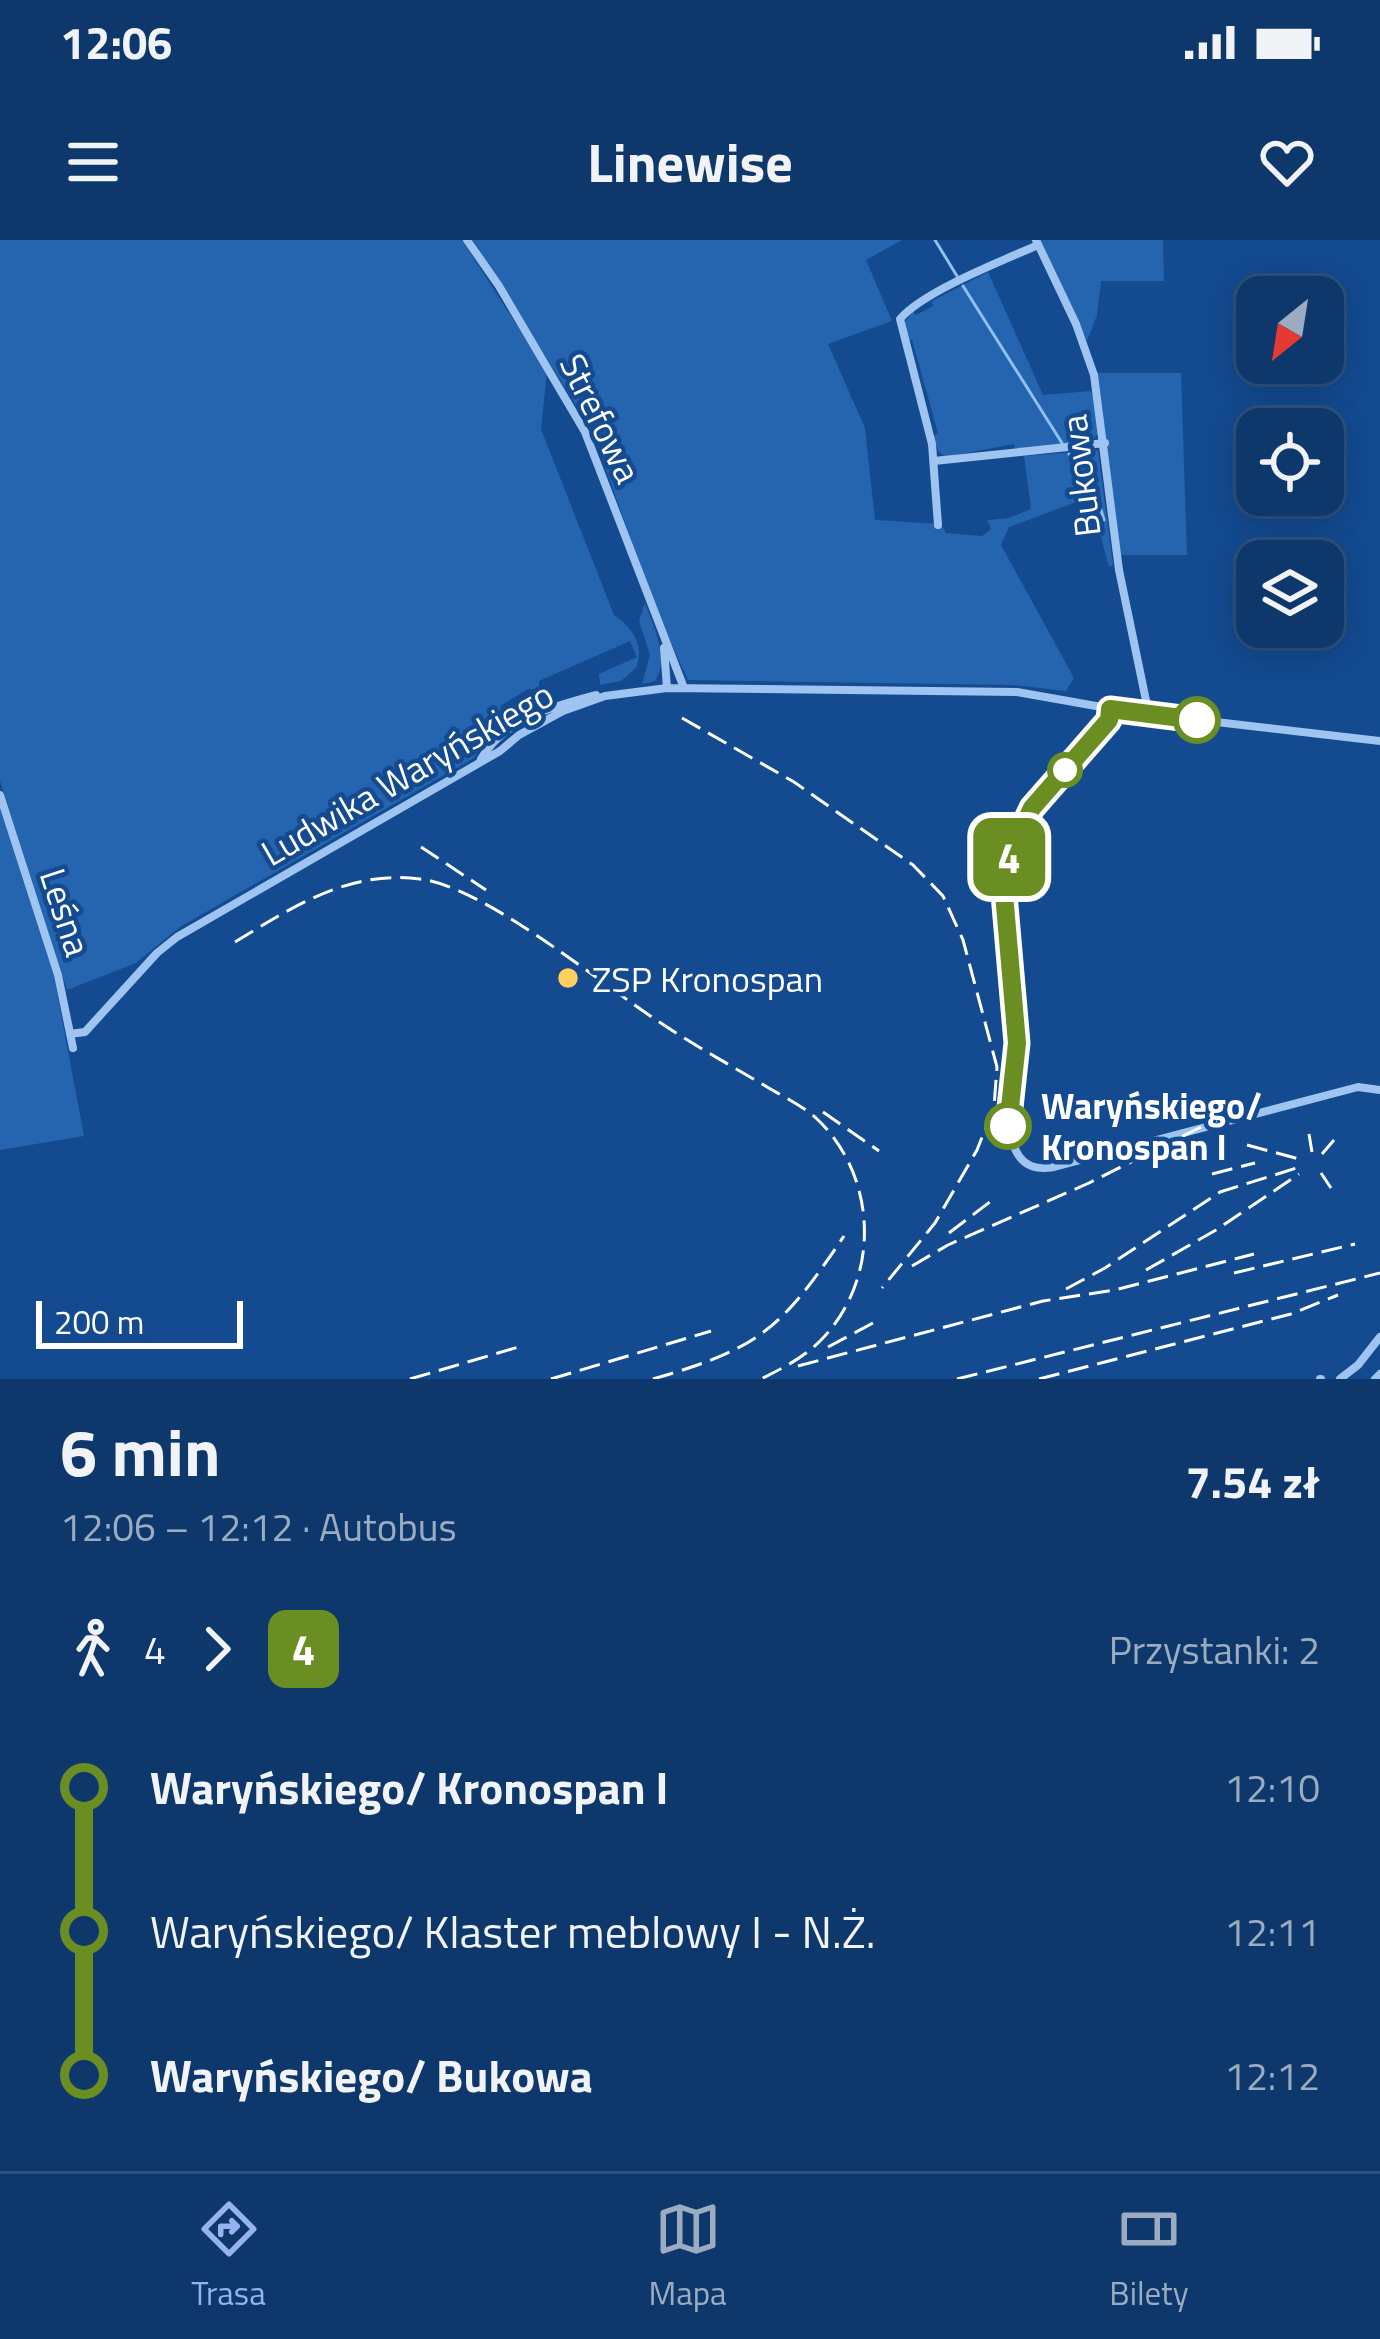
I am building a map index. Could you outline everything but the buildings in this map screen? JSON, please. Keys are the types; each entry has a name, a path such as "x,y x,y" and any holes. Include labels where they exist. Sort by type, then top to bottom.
{"street":[{"name":"Strefowa","path":"467,240 585,432 684,688"},
{"name":"Bukowa","path":"1037,242 1085,346 1097,389 1121,583 1149,715"},
{"path":"938,524 934,461 899,320 908,310 1037,242"},
{"path":"934,461 1105,443"},
{"name":"Strefowa","path":"661,634 667,688"},
{"name":"Ludwika Waryńskiego","path":"70,1034 85,1032 177,937 542,722 600,697 667,688 1017,692 1149,715 1380,741"},
{"path":"481,760 492,740 547,709 600,697"},
{"path":"1110,709 1104,726 1028,814 1008,862 1004,894 1017,1043 1007,1115 1020,1157 1032,1167 1046,1169 1358,1087 1380,1090"},
{"name":"Leśna","path":"0,796 58,974 73,1048"},
{"path":"1340,1379 1380,1337"}],"shaded area":[{"path":"0,240 462,240 547,372 541,429 614,615 635,637 639,652 636,668 621,681 600,685 599,674 637,657 630,641 539,681 539,689 528,689 500,706 508,722 491,733 474,758 180,927 136,963 67,990 0,781"},
{"path":"473,240 902,240 866,260 892,321 828,344 865,428 875,520 941,524 946,533 982,536 991,529 987,520 1031,509 1024,456 1098,450 1113,565 1109,567 1090,497 1009,527 1001,545 1074,678 1066,691 1013,685 688,680 659,617 592,431"},
{"path":"1040,240 1163,240 1164,281 1101,281 1097,315 1087,341"},
{"path":"988,272 1043,395 1090,391 1094,395 1099,432 1091,442 1015,450 1014,444 945,457 938,451 933,436 938,433 912,340 906,340 903,324 913,312 916,315 933,306 932,301"},
{"path":"1097,373 1181,373 1187,555 1120,555"},
{"path":"645,603 661,663 655,681 642,684 650,655 639,621"},
{"path":"0,808 54,976 84,1136 0,1150"}],"waterway":[{"path":"935,240 957,276"},
{"path":"963,286 1062,443"},
{"path":"1069,454 1096,493 1104,520"}],"railway":[{"path":"682,718 794,782 913,865 943,896 963,940 997,1067 994,1107 977,1150 935,1223 882,1288"},
{"path":"421,847 486,890"},
{"path":"235,942 301,904 346,885 394,878 445,885 504,915 660,1023 816,1118 851,1168 861,1197 862,1258 855,1287 822,1339 761,1379"},
{"path":"823,1112 879,1151"},
{"path":"912,1266 1209,1123"},
{"path":"1309,1134 1312,1152"},
{"path":"1322,1154 1334,1140"},
{"path":"1247,1145 1303,1160"},
{"path":"1212,1174 1255,1163"},
{"path":"1066,1289 1220,1192 1303,1166"},
{"path":"1321,1173 1331,1188"},
{"path":"1146,1270 1299,1174"},
{"path":"949,1233 995,1198"},
{"path":"653,1379 720,1357 766,1330 803,1293 844,1236"},
{"path":"1234,1273 1355,1244"},
{"path":"798,1366 1043,1301 1115,1290 1254,1254"},
{"path":"957,1379 1380,1273"},
{"path":"1039,1379 1291,1314 1338,1295"},
{"path":"828,1347 873,1323"},
{"path":"551,1379 711,1331"},
{"path":"410,1379 522,1346"}],"bus line":[{"name":"4","path":"1008,1126 1017,1033 1004,894 1016,838 1038,800 1109,720 1110,709 1197,720"}],"place":[{"name":"ZSP Kronospan","path":"568,978"},
{"name":"Waryńskiego/ Kronospan I","path":"1008,1126"}]}
